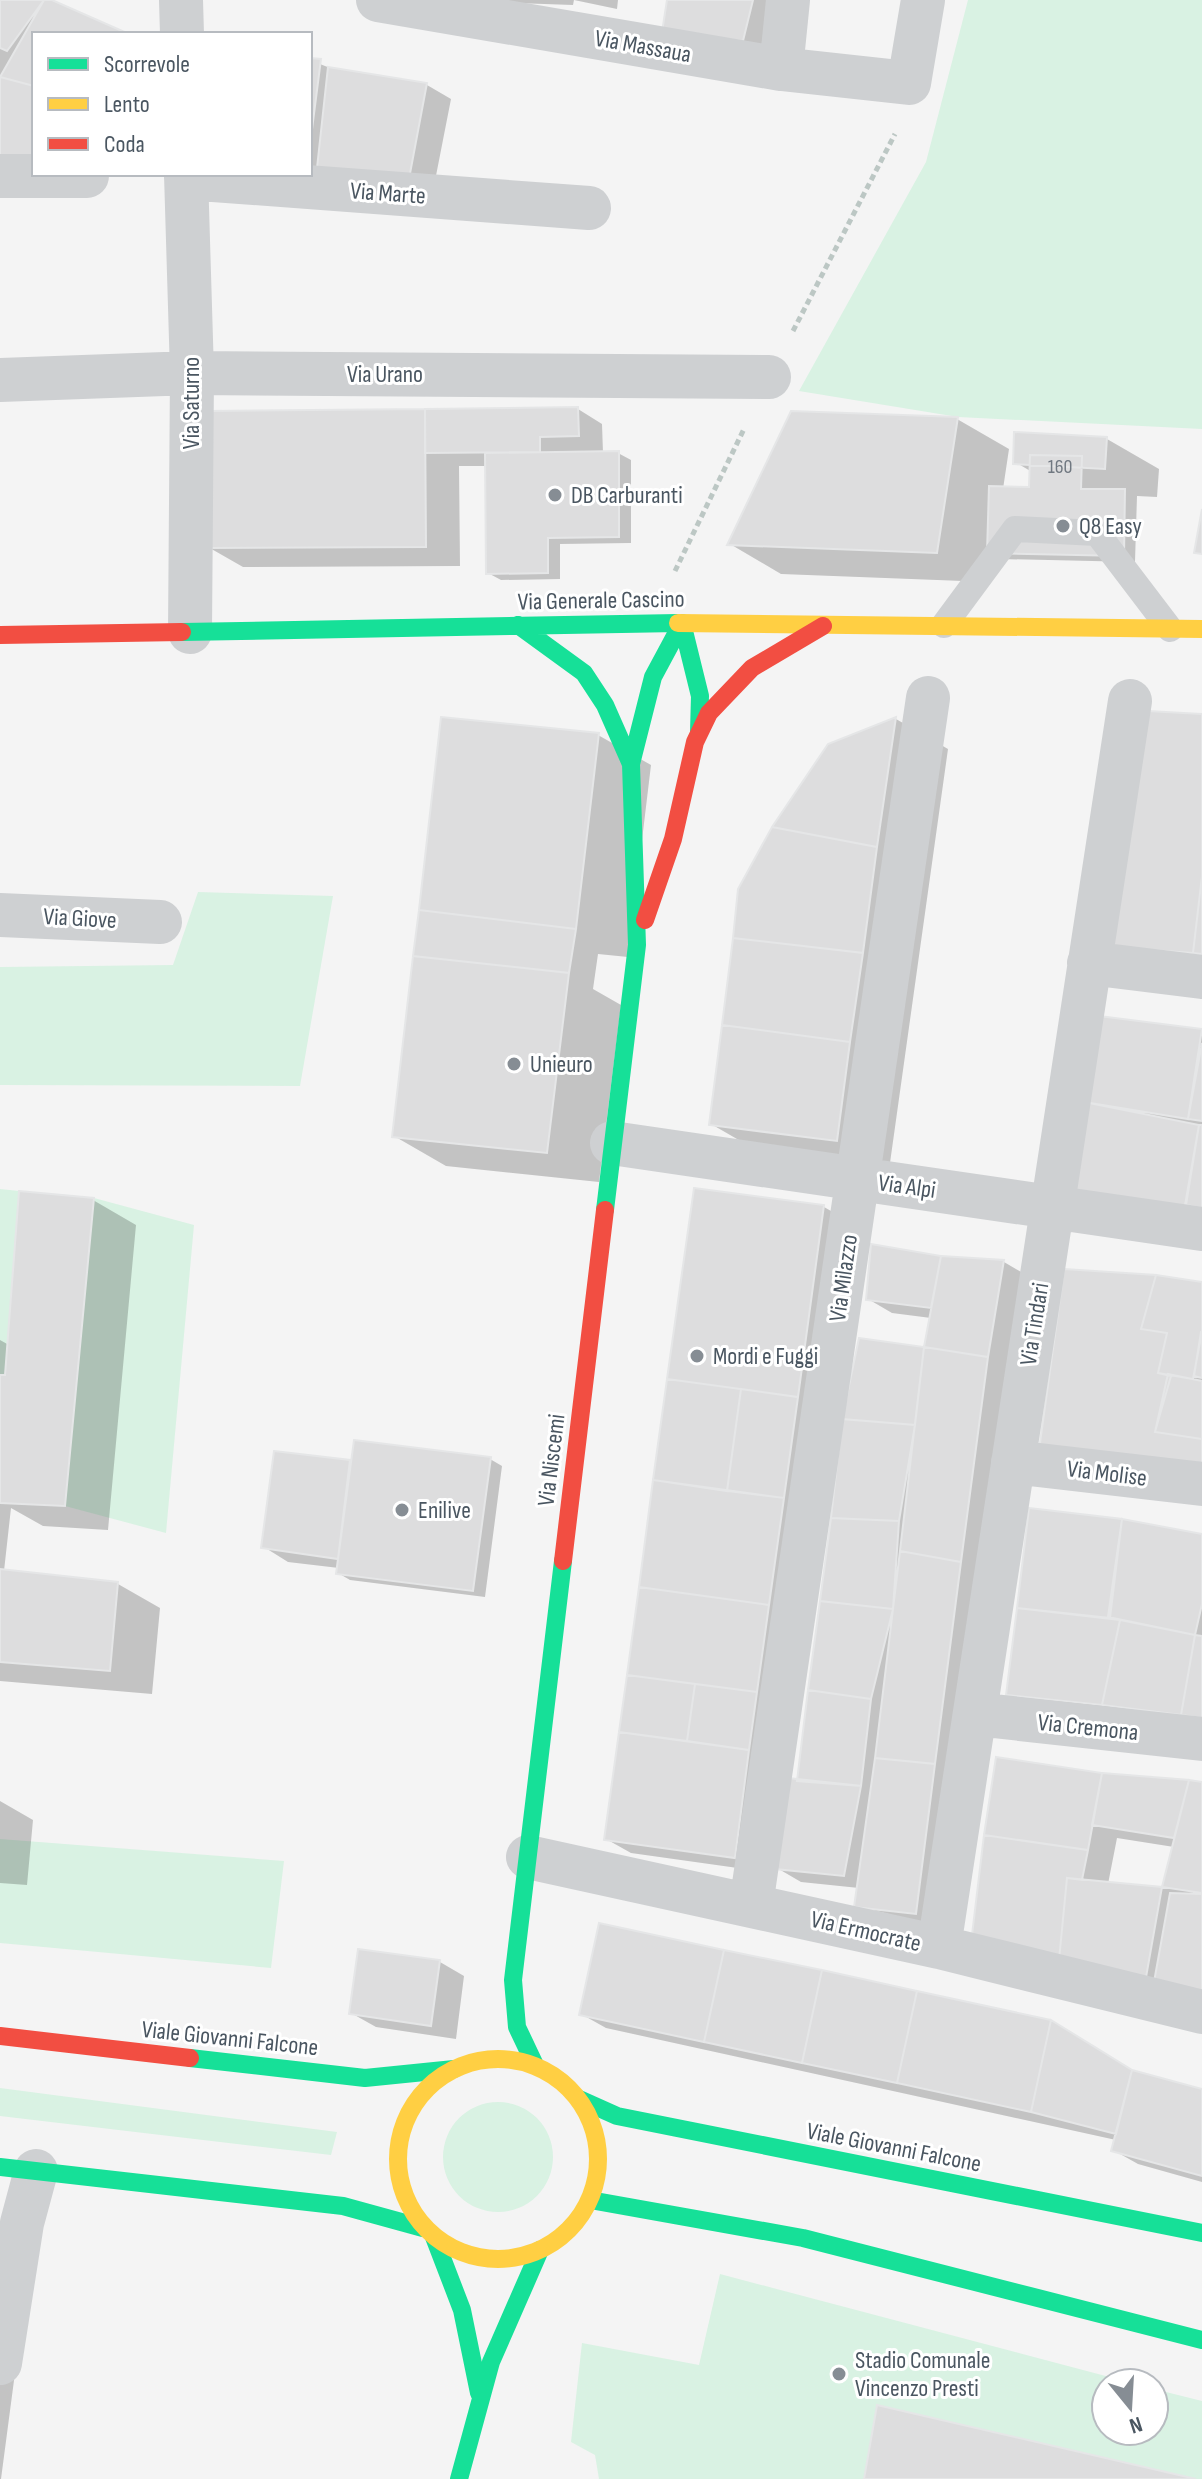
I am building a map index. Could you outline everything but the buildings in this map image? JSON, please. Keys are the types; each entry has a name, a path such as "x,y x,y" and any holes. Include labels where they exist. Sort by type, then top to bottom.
{"street":[{"path":"181,0 182,32"},
{"name":"Via Massaua","path":"378,0 781,69 909,83 923,0"},
{"path":"781,69 788,0"},
{"path":"0,176 87,176"},
{"name":"Via Marte","path":"186,176 589,208"},
{"name":"Via Saturno","path":"186,176 192,373 190,632"},
{"name":"Via Urano","path":"0,380 192,373 769,377"},
{"path":"637,945 675,830 699,732 700,696 682,623"},
{"path":"637,945 631,764 653,677 682,623"},
{"name":"Via Generale Cascino","path":"0,635 682,623 1202,629"},
{"path":"699,732 723,695 750,670 780,647 830,623"},
{"path":"518,625 584,673 605,705 631,764"},
{"name":"Via Milazzo","path":"751,1905 928,698"},
{"name":"Via Tindari","path":"939,1947 1130,701"},
{"name":"Via Giove","path":"0,915 160,922"},
{"name":"Via Niscemi","path":"513,1980 637,945"},
{"path":"1089,963 1202,977"},
{"name":"Via Alpi","path":"612,1143 1202,1229"},
{"name":"Via Molise","path":"1013,1462 1202,1484"},
{"name":"Via Cremona","path":"975,1714 1202,1739"},
{"name":"Via Ermocrate","path":"528,1857 939,1947 1202,2012"},
{"path":"498,2017 513,1980"},
{"path":"513,1980 517,2027 535,2065"},
{"name":"Viale Giovanni Falcone","path":"0,2036 365,2078 454,2069"},
{"path":"477,2061 487,2040"},
{"path":"0,2363 18,2169 343,2206 428,2232 458,2252 485,2259 513,2259 540,2250 578,2221 590,2200 598,2174 598,2148 592,2122 579,2099 560,2080 535,2065 506,2059 477,2061 454,2069 428,2087 409,2112 399,2141 398,2172 406,2202 428,2232 462,2310 479,2393"},
{"name":"Viale Giovanni Falcone","path":"579,2099 617,2116 1202,2233"},
{"path":"590,2200 803,2238 1202,2340"},
{"path":"459,2479 479,2393 518,2291 540,2250"}],"lane":[{"path":"944,625 1015,529 1097,533 1170,629"}],"green space":[{"path":"968,0 1202,0 1202,429 958,417 799,391 926,162"},
{"path":"198,892 333,896 300,1086 0,1085 0,967 173,965"},
{"path":"0,1189 19,1191 5,1375 0,1375"},
{"path":"94,1198 194,1225 166,1533 65,1506"},
{"path":"0,1839 284,1861 271,1968 0,1943"},
{"path":"0,2088 337,2132 331,2155 0,2116"},
{"path":"498,2102 519,2106 537,2118 549,2136 553,2157 549,2178 537,2196 519,2208 498,2212 477,2208 459,2196 447,2178 443,2157 447,2136 459,2118 477,2106"},
{"name":"Stadio Comunale Vincenzo Presti","path":"720,2274 1090,2372 1090,2447 1170,2447 1170,2393 1202,2401 1202,2479 599,2479 595,2455 571,2442 582,2343 699,2365"}],"traffic: fast":[{"path":"182,632 678,623"},
{"path":"682,623 700,696 699,732"},
{"path":"605,1210 637,945 631,764 653,677 682,623"},
{"path":"518,625 584,673 605,705 631,764"},
{"path":"535,2065 517,2027 513,1980 563,1561"},
{"path":"190,2058 365,2078 454,2069"},
{"path":"579,2099 617,2116 1202,2233"},
{"path":"0,2167 343,2206 423,2228"},
{"path":"590,2200 803,2238 1202,2340"},
{"path":"434,2237 462,2310 479,2393"},
{"path":"459,2479 491,2362 540,2250"}],"traffic: slow":[{"path":"678,623 1202,629"},
{"path":"498,2059 536,2066 569,2088 591,2121 598,2159 591,2197 569,2230 536,2252 498,2259 460,2252 427,2230 405,2197 398,2159 405,2121 427,2088 460,2066 498,2059"}],"traffic: jam":[{"path":"645,920 673,839 695,742 709,713 752,668 823,626"},
{"path":"0,635 182,632"},
{"path":"563,1561 605,1210"},
{"path":"0,2036 190,2058"}],"place":[{"name":"DB Carburanti","path":"555,495"},
{"name":"Q8 Easy","path":"1063,526"},
{"name":"Unieuro","path":"514,1064"},
{"name":"Mordi e Fuggi","path":"697,1356"},
{"name":"Enilive","path":"402,1510"},
{"name":"Stadio Comunale Vincenzo Presti","path":"839,2374"}]}
